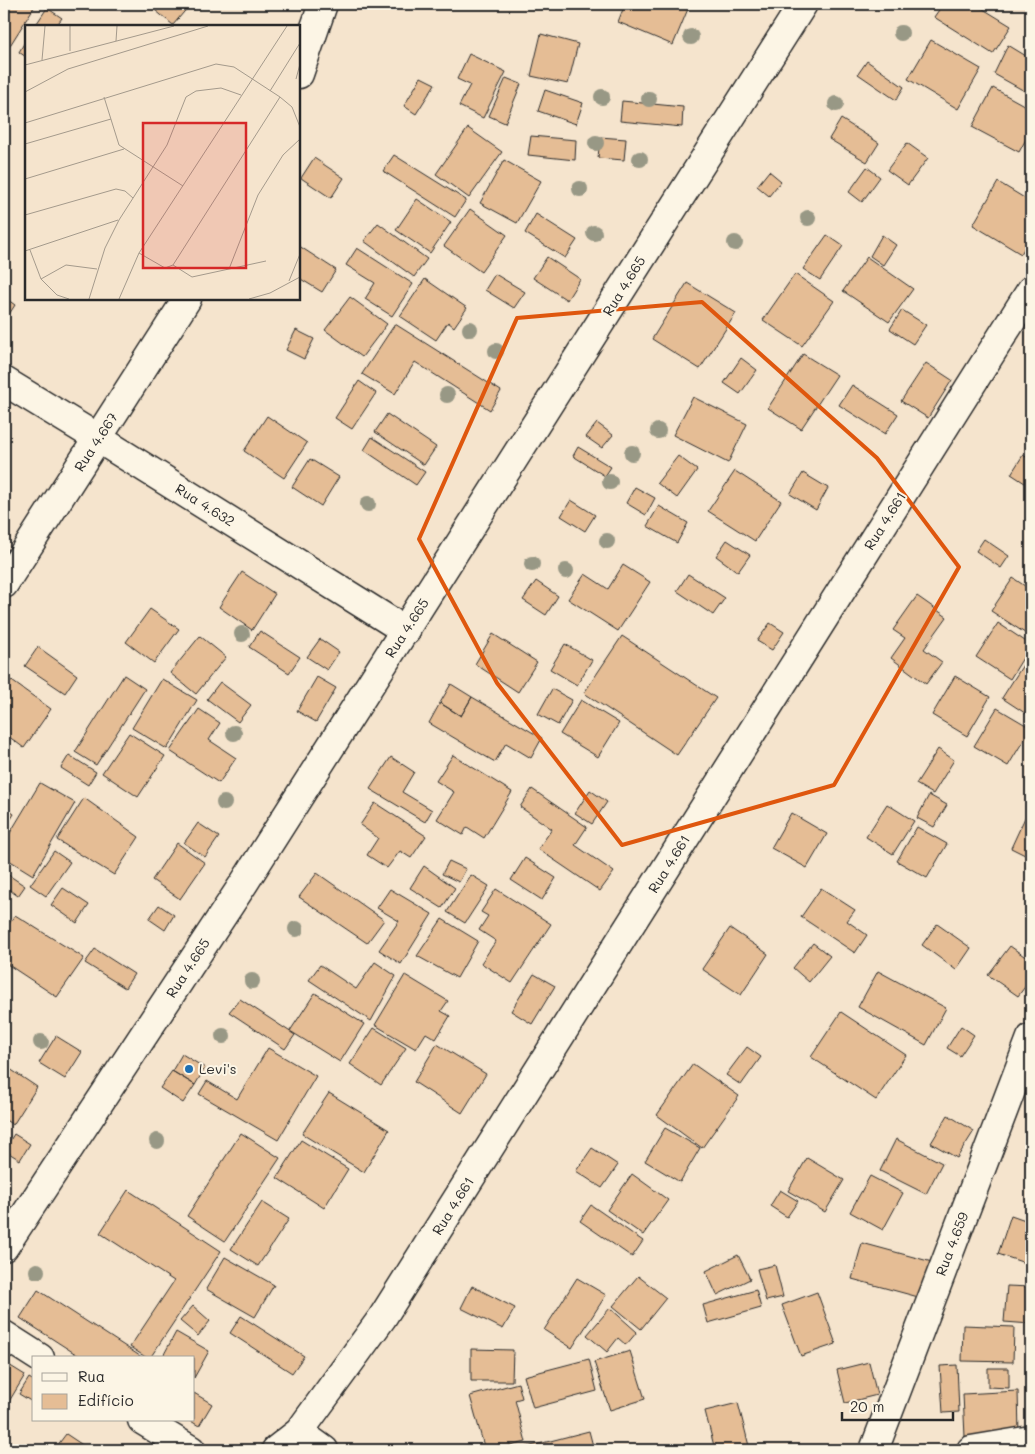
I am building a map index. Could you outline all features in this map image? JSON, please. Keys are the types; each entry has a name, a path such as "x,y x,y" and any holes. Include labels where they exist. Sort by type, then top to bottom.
{"street":[{"path":"300,71 323,4"},
{"name":"Rua 4.665","path":"4,1248 238,892 406,631 804,4"},
{"name":"Rua 4.661","path":"298,1432 382,1318 1031,290"},
{"name":"Rua 4.667","path":"4,584 187,300"},
{"name":"Rua 4.632","path":"4,382 99,439 406,631"},
{"name":"Rua 4.659","path":"874,1450 1031,1038"},
{"path":"4,1335 37,1356"},
{"path":"145,1422 191,1450"},
{"path":"276,1450 298,1432 324,1450"},
{"path":"971,1450 1031,1440"}],"highlighted area":[{"path":"702,302 877,458 959,567 834,785 622,845 497,683 419,539 517,318"}],"building":[{"path":"10,4 36,4 9,47 4,44 4,13"},
{"path":"161,4 186,4 189,6 173,25 155,10"},
{"path":"625,4 690,4 673,45 618,22"},
{"path":"943,4 975,4 1011,26 993,54 934,17"},
{"path":"47,8 62,18 57,25 36,25"},
{"path":"541,34 578,44 568,84 531,76"},
{"path":"931,40 981,69 958,109 908,79"},
{"path":"25,42 25,56 19,52"},
{"path":"1008,45 1031,59 1031,88 1028,93 994,74"},
{"path":"469,54 506,72 483,118 459,106 470,85 457,79"},
{"path":"867,61 904,87 896,100 858,74"},
{"path":"421,77 435,84 416,114 404,106"},
{"path":"506,78 521,84 505,123 489,116"},
{"path":"993,88 1031,109 1031,130 1019,152 972,127"},
{"path":"545,90 583,103 576,124 538,111"},
{"path":"622,101 683,107 682,127 620,121"},
{"path":"841,119 879,143 867,162 829,139"},
{"path":"468,128 502,152 469,198 436,174"},
{"path":"531,136 576,140 575,160 528,155"},
{"path":"600,137 626,139 624,160 598,158"},
{"path":"907,143 928,158 908,185 887,170"},
{"path":"394,155 466,200 455,217 383,171"},
{"path":"314,158 344,178 331,198 301,178"},
{"path":"504,160 541,181 517,223 480,203"},
{"path":"867,167 880,177 862,202 849,192"},
{"path":"769,171 781,181 769,196 757,186"},
{"path":"998,182 1031,202 1031,236 1021,254 973,225"},
{"path":"417,199 451,222 430,253 396,230"},
{"path":"470,209 507,235 481,272 444,246"},
{"path":"536,214 577,240 565,258 525,233"},
{"path":"378,223 427,259 414,277 364,241"},
{"path":"827,235 843,246 820,280 803,269"},
{"path":"882,235 896,245 883,265 870,256"},
{"path":"300,247 336,270 322,292 300,279"},
{"path":"357,248 413,284 392,316 365,299 375,283 346,265"},
{"path":"547,257 580,279 567,300 533,278"},
{"path":"867,257 913,289 889,322 843,291"},
{"path":"495,274 525,292 514,308 485,290"},
{"path":"795,274 834,301 802,346 763,320"},
{"path":"425,279 467,308 454,327 448,322 436,340 400,316"},
{"path":"687,283 736,313 700,369 652,339"},
{"path":"4,297 15,305 4,322"},
{"path":"350,297 387,324 362,357 325,330"},
{"path":"902,310 926,325 913,344 890,329"},
{"path":"395,324 501,391 490,410 415,362 395,394 362,374"},
{"path":"296,330 314,339 304,359 286,350"},
{"path":"803,354 837,375 801,429 768,408"},
{"path":"741,358 757,370 740,394 724,383"},
{"path":"926,363 952,380 928,418 901,401"},
{"path":"359,381 376,393 352,429 335,418"},
{"path":"852,385 898,414 885,434 839,405"},
{"path":"693,397 747,424 728,463 673,435"},
{"path":"387,414 436,447 424,465 375,432"},
{"path":"267,416 307,443 284,478 244,451"},
{"path":"597,423 613,435 602,448 586,437"},
{"path":"372,437 425,472 416,485 364,450"},
{"path":"578,447 611,467 605,476 573,456"},
{"path":"1023,455 1031,460 1031,487 1011,474"},
{"path":"678,456 697,470 677,498 657,483"},
{"path":"310,459 339,477 321,506 292,487"},
{"path":"735,471 781,501 755,541 708,511"},
{"path":"803,473 828,488 816,510 790,494"},
{"path":"635,487 655,498 646,515 626,503"},
{"path":"571,500 595,515 585,531 561,516"},
{"path":"659,506 688,523 677,543 647,526"},
{"path":"984,539 1009,556 1001,568 976,551"},
{"path":"727,540 750,555 738,572 716,556"},
{"path":"623,565 650,582 618,631 568,599 585,574 608,589"},
{"path":"242,572 275,594 252,630 219,607"},
{"path":"688,574 725,598 713,615 677,591"},
{"path":"1013,578 1031,590 1031,637 991,611"},
{"path":"536,581 558,596 546,615 523,600"},
{"path":"917,596 947,617 924,649 942,662 926,684 891,658 905,638 893,630"},
{"path":"150,609 179,629 154,663 126,642"},
{"path":"770,623 784,632 772,650 757,641"},
{"path":"998,623 1031,645 1010,679 976,657"},
{"path":"260,631 300,657 289,673 249,647"},
{"path":"493,634 537,662 518,692 475,664"},
{"path":"200,636 226,657 196,694 170,673"},
{"path":"622,636 716,698 677,755 584,693"},
{"path":"320,639 339,652 327,670 307,657"},
{"path":"565,644 592,660 577,685 550,669"},
{"path":"38,647 77,675 65,693 25,666"},
{"path":"1023,665 1031,670 1031,717 1002,698"},
{"path":"124,675 145,689 96,765 75,752"},
{"path":"955,676 990,697 967,736 932,715"},
{"path":"317,677 336,688 316,722 297,711"},
{"path":"9,679 51,709 24,748 4,733 4,686"},
{"path":"162,679 197,700 167,749 132,728"},
{"path":"220,682 251,705 238,722 207,699"},
{"path":"451,684 472,697 461,716 440,703"},
{"path":"552,689 572,700 558,725 538,714"},
{"path":"472,697 542,738 531,758 506,743 495,762 429,723 440,703 461,716"},
{"path":"581,700 619,723 598,757 560,734"},
{"path":"997,708 1031,728 1008,766 974,746"},
{"path":"199,709 220,723 209,740 236,758 219,783 170,751"},
{"path":"129,733 165,756 138,797 102,773"},
{"path":"938,749 954,760 933,794 916,784"},
{"path":"69,755 96,772 88,785 61,768"},
{"path":"453,755 512,792 484,838 467,827 463,835 437,819 454,792 436,781"},
{"path":"391,757 414,772 402,792 432,810 425,822 370,789"},
{"path":"40,783 75,803 33,875 4,857 4,843"},
{"path":"532,789 587,827 575,845 614,872 600,891 538,849 552,829 520,807"},
{"path":"590,790 607,802 592,824 575,813"},
{"path":"929,795 947,805 934,827 917,818"},
{"path":"84,798 139,837 114,875 57,840"},
{"path":"375,803 426,836 411,858 400,851 387,868 367,855 378,838 360,825"},
{"path":"887,804 914,821 893,854 866,837"},
{"path":"4,807 14,814 4,830"},
{"path":"1028,811 1031,813 1031,858 1011,848"},
{"path":"791,813 827,834 807,868 771,848"},
{"path":"198,823 219,837 205,857 184,843"},
{"path":"917,827 947,844 927,878 897,861"},
{"path":"177,843 205,863 180,899 152,880"},
{"path":"54,851 70,862 46,896 30,885"},
{"path":"525,858 556,878 542,900 511,880"},
{"path":"449,861 466,869 459,882 442,874"},
{"path":"424,866 455,888 442,908 410,888"},
{"path":"4,872 25,886 18,896 4,886"},
{"path":"317,873 384,920 367,943 299,897"},
{"path":"471,875 489,886 465,923 447,912"},
{"path":"63,888 89,905 77,923 51,905"},
{"path":"821,888 855,910 847,921 867,935 855,953 801,917"},
{"path":"390,889 432,914 401,964 379,950 399,921 377,908"},
{"path":"496,889 551,924 512,983 481,963 496,941 479,930 488,916 481,912"},
{"path":"159,905 174,915 165,930 149,919"},
{"path":"15,915 84,958 57,997 4,962 4,931"},
{"path":"442,919 478,941 457,978 417,956"},
{"path":"937,924 971,948 956,970 922,945"},
{"path":"730,928 768,954 741,995 702,969"},
{"path":"813,943 830,956 809,982 793,968"},
{"path":"1010,946 1031,961 1031,979 1018,996 988,975"},
{"path":"95,949 134,974 125,988 85,963"},
{"path":"375,962 396,976 371,1021 309,980 320,965 356,989"},
{"path":"878,971 946,1008 926,1045 858,1007"},
{"path":"534,974 555,986 532,1024 511,1011"},
{"path":"405,975 448,1001 441,1011 450,1016 436,1039 426,1033 416,1049 375,1025"},
{"path":"315,993 364,1024 340,1062 290,1031"},
{"path":"240,999 295,1035 285,1049 229,1012"},
{"path":"841,1012 906,1055 876,1100 811,1057"},
{"path":"961,1026 974,1035 960,1056 947,1048"},
{"path":"374,1028 406,1048 381,1085 350,1064"},
{"path":"56,1036 82,1052 65,1079 39,1063"},
{"path":"437,1044 486,1074 462,1113 414,1082"},
{"path":"747,1047 761,1057 741,1085 726,1075"},
{"path":"268,1048 316,1076 278,1140 199,1094 207,1081 237,1099"},
{"name":"Levi's","path":"182,1054 205,1068 195,1085 172,1071"},
{"path":"693,1064 739,1096 702,1148 657,1115"},
{"path":"4,1065 37,1087 13,1125 4,1119"},
{"path":"172,1071 195,1085 183,1103 160,1088"},
{"path":"329,1093 389,1130 364,1172 302,1134"},
{"path":"948,1115 974,1131 957,1158 931,1143"},
{"path":"665,1128 700,1148 680,1182 645,1161"},
{"path":"241,1133 280,1158 225,1241 187,1216"},
{"path":"14,1134 30,1144 20,1160 4,1150"},
{"path":"896,1139 942,1163 926,1194 880,1171"},
{"path":"301,1140 348,1169 324,1208 277,1178"},
{"path":"592,1148 618,1165 602,1188 576,1171"},
{"path":"807,1158 844,1180 825,1212 788,1191"},
{"path":"632,1174 668,1200 643,1235 607,1210"},
{"path":"870,1176 903,1193 883,1230 850,1212"},
{"path":"128,1190 221,1251 151,1356 144,1356 130,1347 174,1281 100,1233"},
{"path":"780,1190 798,1201 787,1217 770,1206"},
{"path":"262,1202 289,1219 258,1266 231,1249"},
{"path":"591,1205 643,1241 632,1257 580,1221"},
{"path":"1011,1215 1031,1222 1031,1265 998,1254"},
{"path":"862,1243 932,1262 922,1298 852,1279"},
{"path":"738,1255 750,1279 717,1295 706,1271"},
{"path":"225,1257 274,1285 255,1317 206,1289"},
{"path":"775,1265 783,1297 766,1301 757,1269"},
{"path":"638,1276 666,1298 641,1329 613,1306"},
{"path":"577,1278 606,1295 572,1348 544,1330"},
{"path":"472,1286 515,1308 503,1329 461,1308"},
{"path":"1007,1286 1031,1287 1031,1324 1004,1322"},
{"path":"38,1290 140,1356 79,1356 20,1318"},
{"path":"756,1290 761,1308 708,1323 703,1305"},
{"path":"817,1292 836,1344 801,1356 782,1305"},
{"path":"193,1306 210,1321 198,1336 180,1321"},
{"path":"610,1308 637,1332 626,1345 618,1338 607,1352 587,1335"},
{"path":"241,1316 304,1356 292,1373 230,1333"},
{"path":"963,1325 1014,1327 1013,1362 962,1361"},
{"path":"176,1332 209,1351 195,1376 195,1356 163,1356"},
{"path":"471,1349 513,1350 512,1381 471,1381"},
{"path":"630,1351 645,1399 610,1410 594,1362"},
{"path":"589,1359 597,1391 533,1408 524,1376"},
{"path":"4,1362 25,1375 5,1408 4,1407"},
{"path":"869,1362 877,1395 845,1403 837,1370"},
{"path":"957,1365 959,1412 943,1413 940,1366"},
{"path":"988,1368 1009,1368 1009,1388 988,1387"},
{"path":"29,1378 32,1380 32,1402 19,1394"},
{"path":"518,1383 522,1398 515,1400 526,1442 494,1450 485,1450 470,1396"},
{"path":"1018,1391 1019,1434 965,1437 963,1394"},
{"path":"195,1394 212,1404 199,1426 192,1422 195,1422"},
{"path":"738,1403 750,1450 715,1450 705,1411"},
{"path":"589,1431 594,1450 528,1450 527,1447"},
{"path":"66,1434 90,1450 54,1450"}],"place":[{"name":"Levi's","path":"189,1069"}]}
